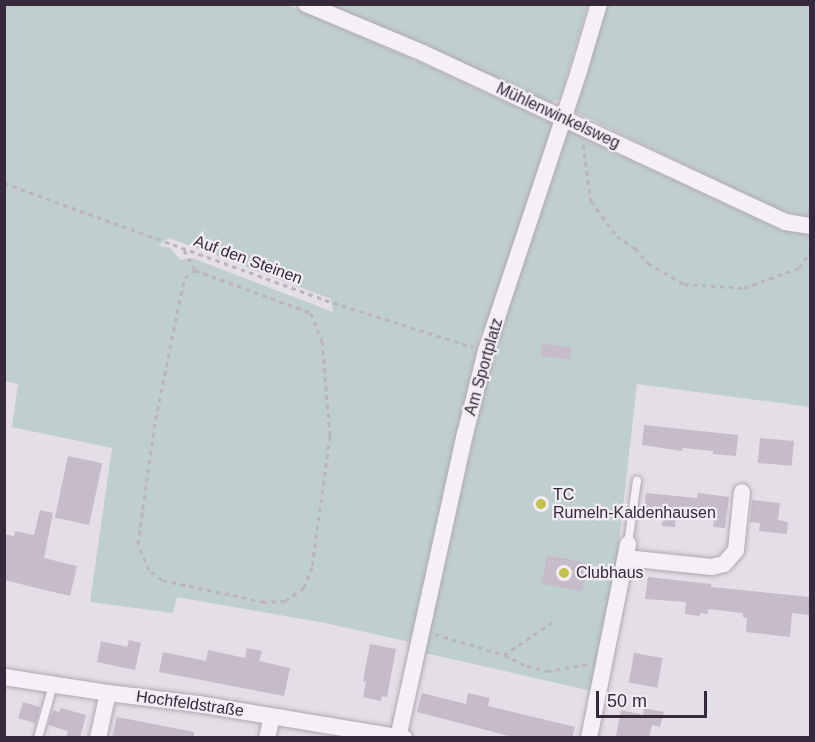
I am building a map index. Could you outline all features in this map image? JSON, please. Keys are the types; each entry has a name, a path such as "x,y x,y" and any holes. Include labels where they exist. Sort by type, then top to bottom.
{"street":[{"name":"Mühlenwinkelsweg","path":"306,4 423,53 785,222 810,226"},
{"name":"Am Sportplatz","path":"400,737 486,351 570,122 598,4"},
{"path":"589,738 627,551 712,567 724,564 736,550 742,492"},
{"name":"Hochfeldstraße","path":"4,677 198,704 400,737"},
{"path":"98,738 108,693"},
{"path":"267,738 272,717"}],"lane":[{"path":"627,551 637,481"},
{"path":"38,738 53,685"}],"path":[{"path":"570,122 591,201 617,236 635,248 648,263 684,284 744,288 799,268 810,252"},
{"name":"Auf den Steinen","path":"4,183 325,300 486,351"},
{"path":"184,250 195,270 311,314 322,341 330,436 312,567 304,588 285,601 264,602 162,580 149,570 138,544 154,428 179,304 185,278 195,270"},
{"path":"504,655 554,621"},
{"path":"422,630 504,655 527,666 547,671 605,661"}],"shaded area":[{"path":"4,5 288,5 420,62 782,230 810,235 810,407 637,384 617,560 592,691 425,653 497,332 481,331 410,642 325,623 177,597 173,613 90,602 112,448 12,427 18,384 5,381","holes":["169,238 331,299 333,312 192,258 180,260 170,248 158,245"]},
{"path":"329,5 588,5 560,99 546,104"},
{"path":"605,5 810,5 810,217 783,211 755,199 574,111"}],"building":[{"path":"542,344 571,347 570,359 541,356"},
{"path":"644,425 738,435 736,456 713,454 713,451 683,448 682,451 642,445"},
{"path":"760,438 794,441 792,466 758,463"},
{"path":"68,456 102,463 89,525 55,518"},
{"path":"646,493 697,498 698,493 729,497 725,528 713,527 715,514 677,510 675,527 662,526 663,519 643,517"},
{"path":"752,500 780,503 778,520 788,522 787,534 759,531 760,523 750,522"},
{"path":"40,510 53,513 44,558 77,566 70,596 4,580 4,534 14,536 15,531 34,535"},
{"name":"Clubhaus","path":"547,555 587,563 582,591 541,583"},
{"path":"648,577 711,584 711,587 810,597 810,615 792,613 790,637 746,632 747,618 743,617 743,613 708,609 708,614 700,613 700,616 685,614 686,602 645,599"},
{"path":"129,640 141,643 135,670 97,662 101,641 127,647"},
{"path":"370,644 396,649 387,697 382,696 381,701 363,697 366,682 363,681"},
{"path":"247,648 262,651 259,661 290,668 284,696 159,672 163,652 206,661 208,650 245,658"},
{"path":"634,653 663,658 657,688 629,683"},
{"path":"422,693 466,704 468,693 490,698 488,706 575,727 572,738 517,738 417,712"},
{"path":"23,702 40,707 36,723 18,718"},
{"path":"61,708 86,715 80,738 66,738 68,731 48,725 53,710 59,712"},
{"path":"644,708 664,712 660,727 652,725 649,738 616,736 621,710 643,715"},
{"path":"117,717 194,732 194,738 112,738"}],"place":[{"name":"TC Rumeln-Kaldenhausen","path":"541,504"},
{"name":"Clubhaus","path":"564,573"}]}
